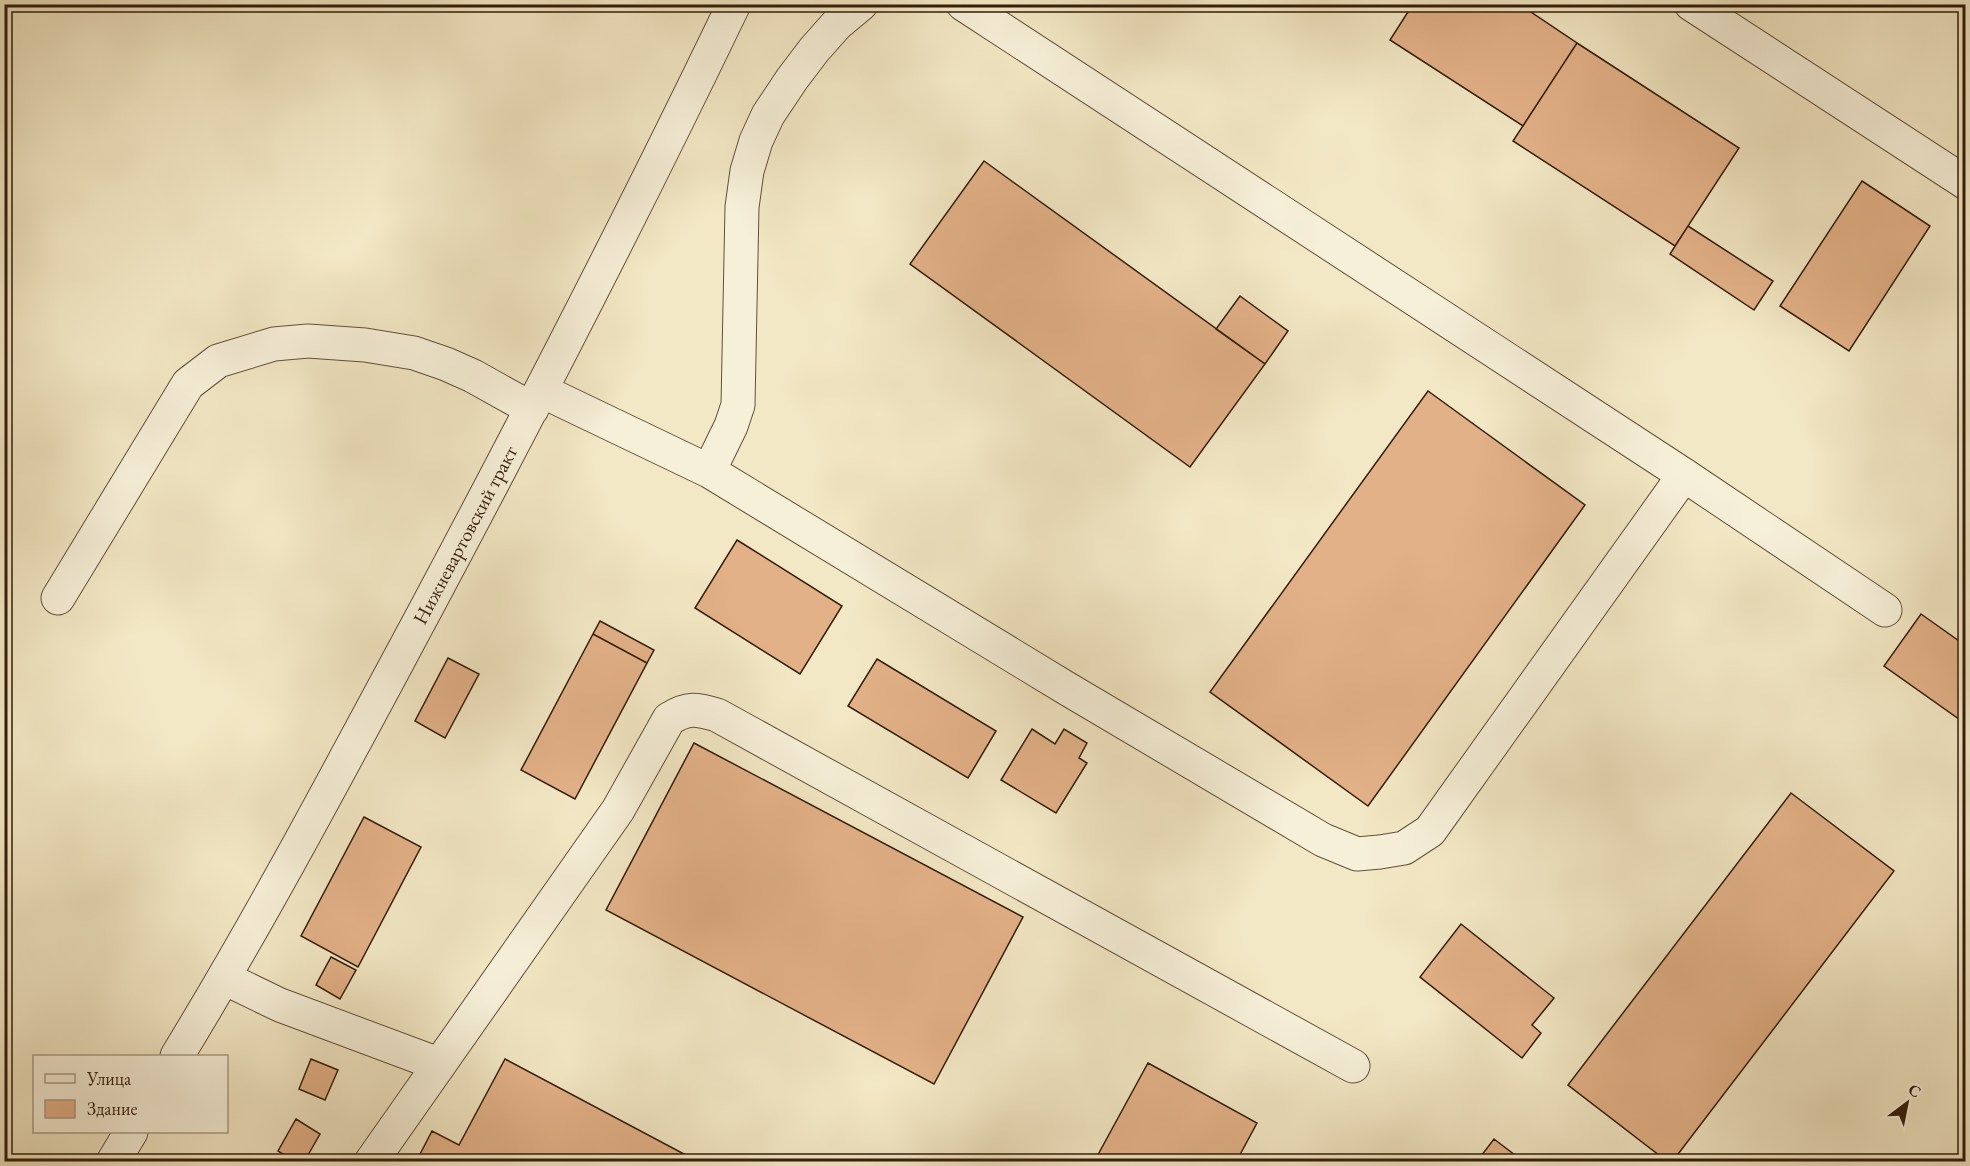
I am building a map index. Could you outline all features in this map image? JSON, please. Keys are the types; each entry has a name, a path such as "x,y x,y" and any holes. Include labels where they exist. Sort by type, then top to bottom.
{"street":[{"name":"Нижневартовский тракт","path":"178,1055 224,978 375,704 537,400 669,139 734,4"},
{"path":"709,471 731,426 738,405 742,207 747,171 756,141 768,115 814,50 837,24 861,4"},
{"path":"963,4 1684,475 1885,610"},
{"path":"1691,4 1965,183"},
{"path":"58,598 188,384 218,361 274,344 308,341 365,345 414,353 537,400 709,471 1323,840 1357,854 1404,848 1430,831 1684,475"},
{"path":"371,1161 618,810 669,718 682,711 698,709 728,721 1353,1066"},
{"path":"224,978 280,1005 438,1064"},
{"path":"113,1161 130,1133"}],"building":[{"path":"1413,4 1519,4 1577,43 1523,126 1390,40"},
{"path":"1577,43 1739,148 1675,246 1513,141"},
{"path":"984,161 1265,364 1190,467 910,264"},
{"path":"1862,181 1930,226 1849,351 1780,306"},
{"path":"1688,226 1773,281 1754,310 1670,254"},
{"path":"1240,296 1288,331 1265,364 1216,329"},
{"path":"1428,391 1585,505 1368,806 1210,692"},
{"path":"737,540 842,606 800,674 695,608"},
{"path":"1921,614 1966,646 1966,724 1884,666"},
{"path":"600,621 654,650 647,663 593,634"},
{"path":"593,634 647,663 575,799 521,770"},
{"path":"448,658 479,674 445,738 415,721"},
{"path":"877,659 996,731 968,778 848,706"},
{"path":"1032,729 1055,744 1064,729 1087,743 1079,758 1087,763 1056,813 1001,780"},
{"path":"694,743 1023,917 934,1084 606,910"},
{"path":"1791,793 1894,871 1672,1162 1668,1162 1568,1085"},
{"path":"364,817 421,847 358,967 301,936"},
{"path":"1461,924 1554,998 1532,1025 1541,1033 1522,1058 1420,977"},
{"path":"331,957 356,970 340,999 316,985"},
{"path":"311,1059 338,1070 325,1100 299,1089"},
{"path":"505,1059 699,1162 416,1162 432,1131 459,1145"},
{"path":"1148,1063 1257,1123 1236,1162 1094,1162"},
{"path":"296,1119 320,1134 304,1162 295,1162 278,1151"},
{"path":"1494,1139 1524,1162 1481,1162 1478,1160"}]}
